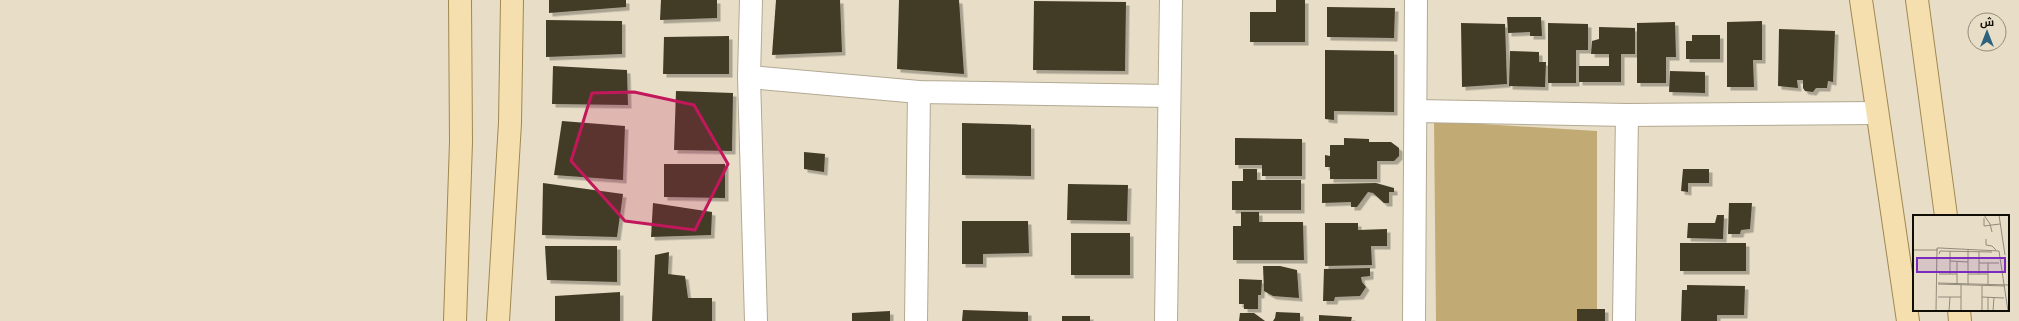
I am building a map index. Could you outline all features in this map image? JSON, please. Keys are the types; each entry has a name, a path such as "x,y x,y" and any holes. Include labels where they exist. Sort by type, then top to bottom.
{"main road":[{"path":"455,321 461,142 460,0"},
{"path":"498,321 510,123 512,0"},
{"path":"1861,0 1908,321"},
{"path":"1917,0 1946,215"},
{"path":"1959,311 1960,321"}],"street":[{"path":"751,0 749,77 756,321"},
{"path":"1166,321 1171,0"},
{"path":"1414,321 1417,111 1416,0"},
{"path":"749,77 919,92 1169,96"},
{"path":"916,321 919,92"},
{"path":"1417,111 1627,115 1877,113"},
{"path":"1624,321 1627,115"}],"highlighted area":[{"path":"634,92 694,105 728,164 695,230 625,221 571,161 592,93"}],"shaded area":[{"path":"1434,121 1597,131 1597,321 1436,321"}],"building":[{"path":"549,0 626,0 626,7 549,13"},
{"path":"661,0 717,0 717,18 660,20"},
{"path":"776,0 840,0 842,52 772,55"},
{"path":"899,0 959,0 964,74 897,69"},
{"path":"1276,0 1305,0 1305,42 1250,42 1250,12 1276,12"},
{"path":"1034,1 1126,2 1125,71 1033,70"},
{"path":"1327,7 1395,8 1394,38 1327,37"},
{"path":"1507,17 1541,17 1542,36 1530,36 1530,32 1508,33"},
{"path":"546,20 622,21 622,54 546,57"},
{"path":"1762,21 1762,60 1753,60 1754,87 1727,87 1727,22"},
{"path":"1675,22 1676,57 1666,57 1666,83 1637,83 1637,23"},
{"path":"1461,23 1505,24 1507,84 1462,87"},
{"path":"1548,23 1588,24 1588,50 1576,50 1576,83 1548,83"},
{"path":"1599,27 1635,28 1635,54 1621,54 1621,82 1579,82 1579,66 1609,66 1609,54 1591,54 1592,41 1599,39"},
{"path":"1779,29 1835,31 1833,82 1828,81 1827,88 1816,88 1813,92 1805,91 1803,88 1803,80 1797,80 1798,88 1778,86"},
{"path":"1692,35 1720,35 1720,59 1686,59 1686,41 1692,41"},
{"path":"729,36 729,74 663,74 664,37"},
{"path":"1325,50 1394,51 1394,112 1334,111 1334,120 1325,119"},
{"path":"1510,51 1539,52 1539,62 1546,62 1545,87 1509,86"},
{"path":"553,66 627,70 628,105 552,104"},
{"path":"1670,71 1705,72 1705,93 1669,92"},
{"path":"676,91 733,93 732,151 674,150"},
{"path":"562,121 625,126 623,180 554,175"},
{"path":"962,123 1031,125 1031,176 962,175"},
{"path":"1235,138 1302,139 1302,176 1262,176 1262,165 1235,165"},
{"path":"1344,138 1369,139 1369,142 1391,142 1399,148 1399,156 1394,161 1377,161 1377,179 1330,179 1330,167 1325,167 1325,155 1330,156 1330,145 1344,145"},
{"path":"804,152 825,154 824,172 804,169"},
{"path":"664,164 725,164 725,198 664,197"},
{"path":"1243,169 1257,169 1257,180 1301,180 1301,210 1232,210 1232,181 1243,181"},
{"path":"1683,169 1709,169 1709,183 1688,183 1688,192 1681,191"},
{"path":"543,183 623,194 617,237 542,235"},
{"path":"1376,183 1394,188 1394,192 1389,192 1389,203 1384,203 1373,193 1368,192 1357,207 1351,207 1351,202 1322,203 1322,184"},
{"path":"1068,184 1128,185 1127,221 1067,220"},
{"path":"653,203 712,212 711,235 651,237"},
{"path":"1729,203 1752,203 1750,229 1741,230 1740,234 1728,234"},
{"path":"1241,212 1259,212 1259,222 1303,222 1304,260 1233,260 1233,226 1241,226"},
{"path":"1717,215 1724,215 1723,239 1687,238 1688,223 1715,223"},
{"path":"962,221 1028,221 1029,253 983,254 983,264 962,264"},
{"path":"1325,223 1358,223 1358,230 1387,229 1387,246 1371,246 1372,265 1325,266"},
{"path":"1071,233 1130,233 1130,275 1071,275"},
{"path":"1680,243 1746,243 1746,271 1680,271"},
{"path":"545,246 617,246 617,282 547,280"},
{"path":"669,252 668,274 685,276 688,298 712,298 712,321 652,321 655,255"},
{"path":"1263,266 1280,266 1297,270 1299,298 1273,296 1264,291"},
{"path":"1370,268 1370,276 1361,277 1362,282 1366,287 1360,296 1335,297 1334,301 1323,301 1324,269"},
{"path":"1239,279 1262,280 1261,295 1258,295 1258,309 1244,309 1244,304 1239,304"},
{"path":"1687,285 1745,286 1744,315 1717,315 1717,321 1681,321 1682,290 1687,290"},
{"path":"620,292 620,321 555,321 555,296"},
{"path":"1577,309 1605,309 1605,321 1577,321"},
{"path":"963,310 1028,312 1028,321 962,321"},
{"path":"890,311 890,321 852,321 852,313"},
{"path":"1276,312 1300,313 1300,321 1273,321"},
{"path":"1240,313 1254,313 1265,321 1239,321"},
{"path":"1319,315 1352,317 1351,321 1319,321"},
{"path":"1062,316 1090,316 1090,321 1062,321"}]}
